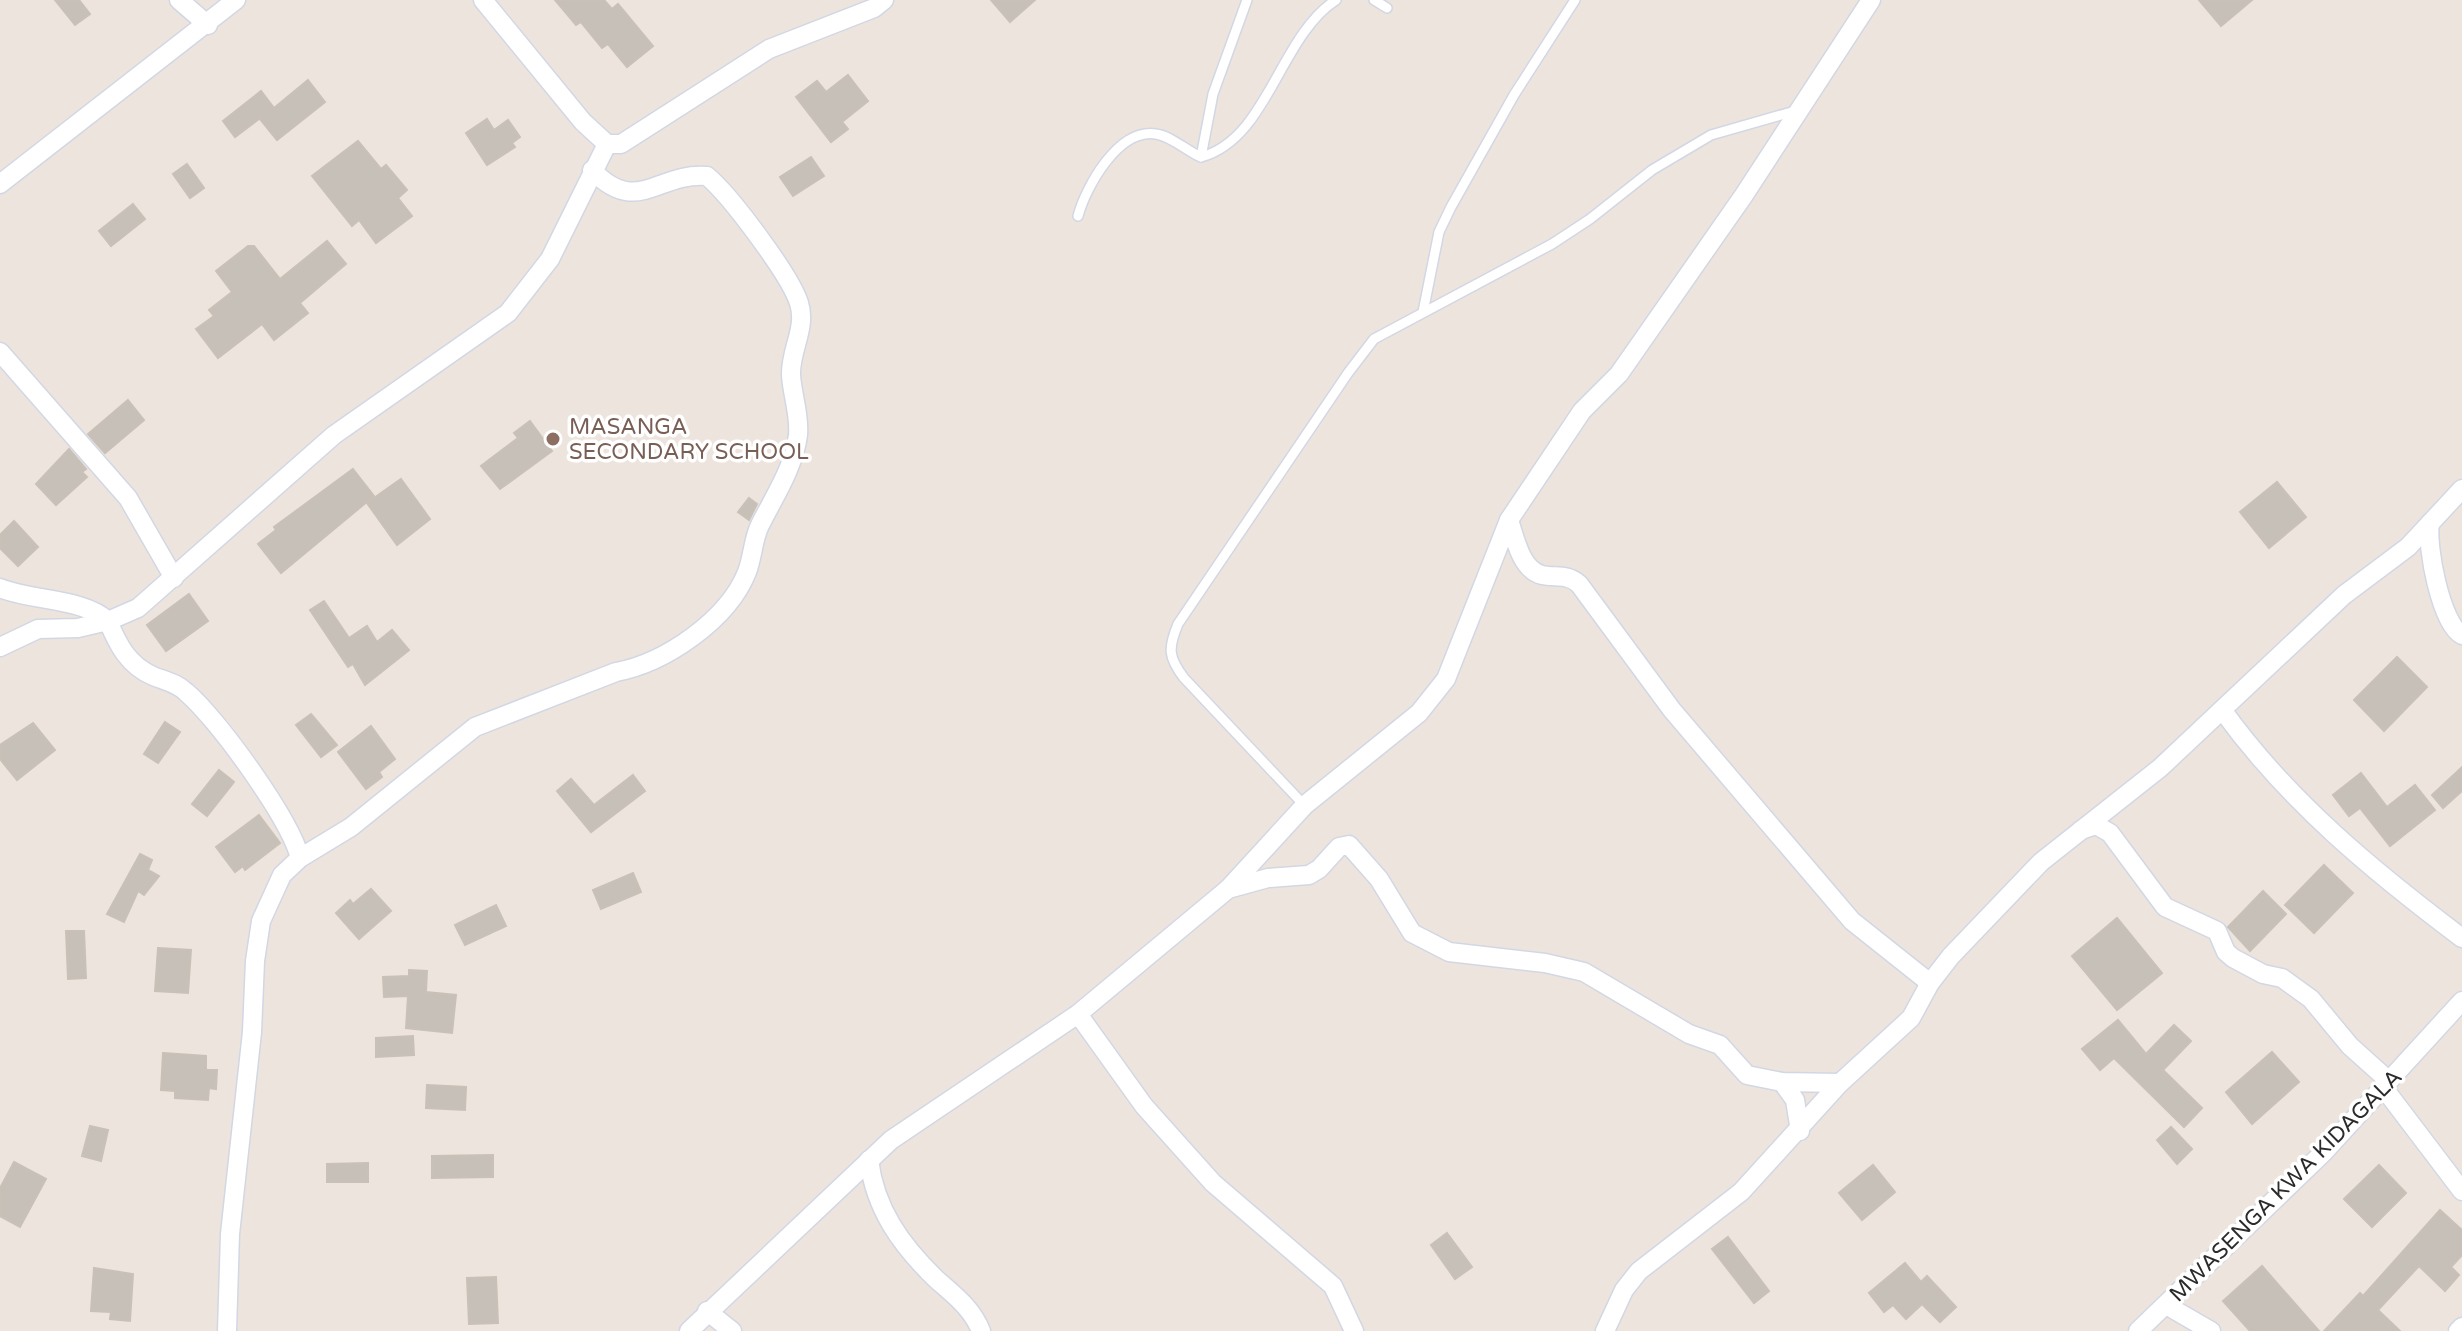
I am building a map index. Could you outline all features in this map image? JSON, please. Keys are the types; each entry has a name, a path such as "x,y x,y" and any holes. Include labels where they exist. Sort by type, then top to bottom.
{"street":[{"path":"179,0 208,25"},
{"path":"0,184 208,25 236,0"},
{"path":"483,0 583,122 607,144 621,144 769,49 874,8 884,0"},
{"path":"689,1331 891,1140 1078,1014 1228,889 1305,805 1419,713 1446,679 1509,520 1582,411 1628,361 1744,195 1795,111 1871,0"},
{"path":"0,647 38,629 78,628 108,621 138,608 334,435 508,313 550,259 607,144"},
{"path":"227,1331 229,1247 252,1032 255,961 261,921 282,875 300,858 351,827 475,727 616,672 634,669 671,651 701,629 731,599 747,573 758,530 790,465 798,434 792,356 802,326 800,304 791,285 728,193 707,176 679,178 641,193 621,193 605,184 592,170"},
{"path":"0,352 128,498 174,578"},
{"path":"1605,1331 1624,1290 1639,1271 1741,1192 1800,1131 1840,1083 1911,1018 1930,983 1951,956 2041,862 2160,768 2344,595 2389,563 2462,489"},
{"path":"1509,520 1526,565 1540,575 1559,574 1579,584 1681,722 1852,921 1930,983"},
{"path":"2430,523 2428,537 2443,607 2454,630 2462,635"},
{"path":"0,588 16,595 90,609 108,621 121,652 150,675 181,688 197,703 284,816 295,838 300,858"},
{"path":"2223,711 2272,772 2353,853 2462,938"},
{"path":"284,816 312,837 331,837"},
{"path":"2081,830 2096,825 2110,833 2165,907 2217,931 2226,952 2233,958 2263,974 2282,978 2311,999 2386,1084 2462,1191"},
{"path":"1228,889 1268,878 1309,875 1319,869 1339,847 1349,845 1379,879 1412,933 1449,952 1545,963 1584,972 1689,1034 1720,1045 1747,1075 1782,1082 1840,1083"},
{"name":"MWASENGA KWA KIDAGALA","path":"2138,1331 2324,1152 2462,1001"},
{"path":"1078,1014 1144,1106 1213,1183 1333,1286 1354,1331"},
{"path":"1782,1082 1795,1100 1800,1131"},
{"path":"869,1160 873,1191 894,1230 912,1256 973,1313 981,1331"},
{"path":"2166,1305 2211,1331"},
{"path":"707,1311 732,1331"}],"lane":[{"path":"1201,157 1213,94 1247,0"},
{"path":"1201,157 1230,143 1264,100 1307,25 1336,0"},
{"path":"1374,0 1387,8"},
{"path":"1423,312 1439,232 1451,207 1514,95 1575,0"},
{"path":"1305,805 1184,678 1170,660 1169,646 1178,624 1348,373 1374,339 1552,244 1590,219 1652,170 1711,135 1795,111"},
{"path":"1078,216 1083,199 1105,162 1121,146 1142,135 1156,134 1201,157"}],"building":[{"path":"55,0 79,0 90,14 75,25"},
{"path":"555,0 604,0 612,9 618,4 653,46 627,67 608,44 602,48 581,22 576,25"},
{"path":"991,0 1035,0 1010,22"},
{"path":"2199,0 2252,0 2221,26"},
{"path":"848,75 868,101 842,122 848,129 831,142 796,97 817,81 826,92"},
{"path":"308,80 325,102 277,140 260,119 263,116 235,137 223,121 261,91 274,108"},
{"path":"487,119 494,130 508,120 520,137 512,143 515,147 487,165 466,133"},
{"path":"358,141 381,169 386,165 407,190 398,198 412,216 376,243 359,220 352,226 312,176"},
{"path":"811,157 824,176 793,196 780,177"},
{"path":"187,164 204,188 190,198 173,174"},
{"path":"133,204 145,219 111,246 99,231"},
{"path":"327,241 346,264 300,303 308,313 274,340 262,324 218,358 196,329 214,316 209,310 232,292 216,271 248,246 254,246 280,279"},
{"path":"128,400 144,420 105,453 88,434"},
{"path":"530,421 552,451 500,489 481,466 518,438 514,433"},
{"path":"69,449 86,469 82,472 87,477 56,505 36,484"},
{"path":"353,469 374,496 281,573 258,544 276,530 274,527"},
{"path":"401,479 430,519 397,545 367,503"},
{"path":"2277,482 2306,517 2269,548 2240,512"},
{"path":"749,498 757,504 749,520 738,512"},
{"path":"14,521 38,547 18,566 0,548 0,535"},
{"path":"189,594 208,621 166,651 147,625"},
{"path":"324,601 349,638 367,626 377,642 392,630 409,650 365,685 353,664 348,667 310,610"},
{"path":"2397,657 2427,687 2384,731 2354,700"},
{"path":"311,714 337,745 321,757 296,725"},
{"path":"165,722 180,732 158,763 144,754"},
{"path":"33,723 55,750 17,780 0,759 0,745"},
{"path":"371,726 395,759 379,772 382,777 366,789 338,752"},
{"path":"2462,767 2462,791 2443,808 2432,795"},
{"path":"219,770 234,782 207,816 192,804"},
{"path":"2361,773 2387,807 2415,785 2435,810 2390,846 2360,808 2349,816 2333,795"},
{"path":"633,775 645,791 591,832 557,791 571,779 594,805"},
{"path":"259,815 280,843 245,870 243,866 235,872 216,847"},
{"path":"140,854 152,860 148,870 159,876 144,895 138,891 124,922 107,914"},
{"path":"2324,865 2353,893 2314,933 2285,905"},
{"path":"633,873 641,892 601,909 593,890"},
{"path":"371,889 391,911 359,939 336,913 350,900 353,904"},
{"path":"2263,891 2286,914 2250,951 2228,927"},
{"path":"496,905 506,926 465,945 455,925"},
{"path":"2117,918 2162,973 2117,1010 2072,956"},
{"path":"66,931 84,931 86,978 68,979"},
{"path":"158,948 191,950 188,993 155,991"},
{"path":"409,970 427,971 426,992 456,995 452,1033 406,1028 408,996 384,997 383,977 409,976"},
{"path":"2118,1020 2146,1054 2174,1025 2191,1041 2163,1070 2202,1108 2184,1127 2114,1058 2100,1070 2082,1049"},
{"path":"413,1036 414,1055 376,1057 376,1038"},
{"path":"2272,1052 2299,1082 2252,1124 2226,1092"},
{"path":"163,1053 206,1056 206,1070 217,1070 216,1089 209,1088 208,1100 175,1098 175,1091 161,1090"},
{"path":"427,1085 466,1087 465,1110 426,1108"},
{"path":"90,1126 108,1130 101,1161 82,1156"},
{"path":"2171,1127 2192,1149 2177,1164 2157,1140"},
{"path":"493,1155 493,1177 432,1178 432,1156"},
{"path":"14,1162 46,1179 20,1227 0,1216 0,1188"},
{"path":"368,1163 368,1182 327,1182 327,1164"},
{"path":"1873,1165 1895,1192 1862,1220 1839,1193"},
{"path":"2379,1165 2406,1193 2372,1227 2344,1199"},
{"path":"2440,1210 2462,1230 2462,1255 2451,1267 2459,1275 2445,1291 2419,1266 2378,1310 2400,1331 2324,1331 2360,1293 2363,1296"},
{"path":"1447,1233 1472,1267 1455,1279 1431,1245"},
{"path":"1728,1237 1769,1291 1754,1303 1712,1249"},
{"path":"1905,1263 1921,1282 1927,1276 1956,1307 1940,1322 1922,1304 1906,1319 1893,1305 1884,1312 1869,1293"},
{"path":"2262,1266 2319,1331 2250,1331 2223,1301"},
{"path":"94,1268 133,1274 130,1321 110,1319 111,1312 91,1311"},
{"path":"496,1277 498,1323 469,1324 467,1278"}],"place":[{"name":"MASANGA SECONDARY SCHOOL","path":"553,439"}]}
